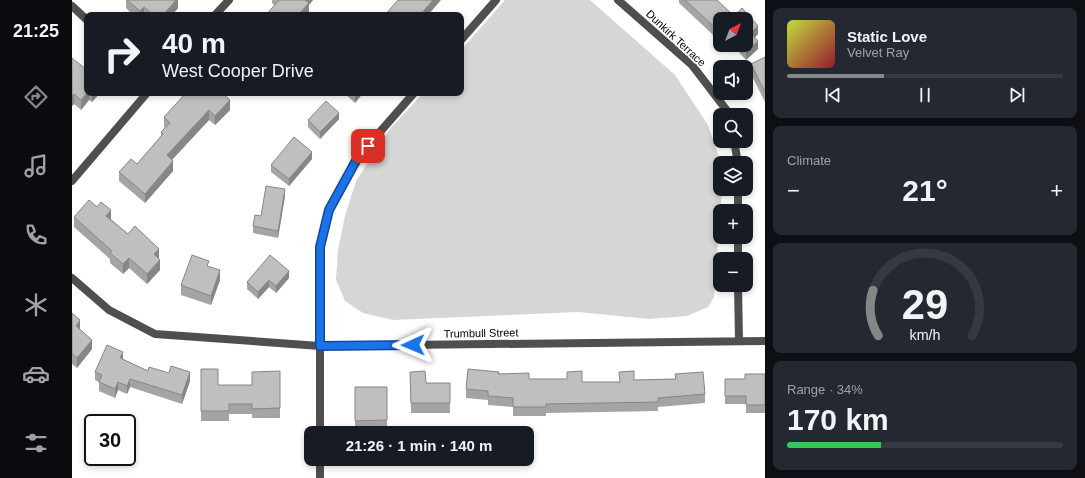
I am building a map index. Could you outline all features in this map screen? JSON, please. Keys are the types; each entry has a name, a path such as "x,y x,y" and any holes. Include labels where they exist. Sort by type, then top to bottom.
{"street":[{"path":"218,12 229,0"},
{"path":"464,37 496,0"},
{"name":"Dunkirk Terrace","path":"618,0 692,65 725,108"},
{"path":"72,6 84,17"},
{"path":"72,181 144,96"},
{"path":"320,426 320,247 329,210 358,157 411,96"},
{"name":"Trumbull Street","path":"72,278 109,310 155,334 320,346 765,341"},
{"path":"738,292 738,341"},
{"path":"320,466 320,478"}],"shaded area":[{"path":"505,0 590,0 675,75 708,125 713,140 713,148 716,148 719,156 713,156 713,196 721,196 721,204 713,204 713,244 718,244 717,252 713,252 714,297 708,307 687,316 649,319 578,312 393,320 363,313 345,301 336,280 338,250 345,216 356,181 389,130 420,96 464,96 464,47"}],"building":[{"path":"127,0 176,0 166,12 150,12 144,7 140,11"},
{"path":"279,0 305,0 309,3 301,12 269,12"},
{"path":"398,0 433,0 423,12 388,12"},
{"path":"685,0 717,0 730,12 713,12 713,26"},
{"path":"742,8 746,12 738,12"},
{"path":"753,20 758,26 753,31"},
{"path":"753,35 758,41 753,46"},
{"path":"765,57 765,92 753,68 753,63"},
{"path":"72,58 84,68 84,96 81,100 74,94 72,96"},
{"path":"183,96 225,96 230,100 215,116 209,110 167,155 173,161 145,194 119,172 131,159 137,164 163,134 161,132 170,123 164,117"},
{"path":"326,101 339,113 320,132 308,120"},
{"path":"294,137 312,152 289,179 271,165"},
{"path":"266,186 285,189 278,231 253,226 255,215 261,216"},
{"path":"89,200 97,207 101,202 111,210 106,216 128,234 135,226 159,249 154,254 160,260 147,274 129,258 123,264 110,253 112,251 74,217"},
{"path":"192,255 209,261 207,266 220,270 211,296 181,285"},
{"path":"270,255 289,271 276,286 269,280 258,292 247,282"},
{"path":"72,313 80,320 76,326 92,340 77,358 72,354"},
{"path":"107,345 123,352 120,358 148,371 149,367 169,373 171,366 190,372 182,395 130,379 127,386 118,382 115,389 99,382 102,375 95,372"},
{"path":"201,369 218,369 218,385 252,385 252,372 280,371 280,408 252,409 252,404 229,404 229,411 201,411"},
{"path":"468,369 499,372 498,374 529,373 529,379 567,379 567,372 582,371 582,382 620,382 619,372 634,371 634,380 676,379 675,374 703,372 705,394 658,398 658,402 546,404 546,407 513,407 513,398 488,396 488,391 466,389"},
{"path":"425,371 426,383 450,383 450,403 411,403 410,372"},
{"path":"745,374 765,374 765,405 746,405 746,396 725,396 725,379 745,379"},
{"path":"355,387 387,387 387,420 355,421"}],"route":[{"path":"368,146 358,157 329,210 320,247 320,346 413,345"}]}
